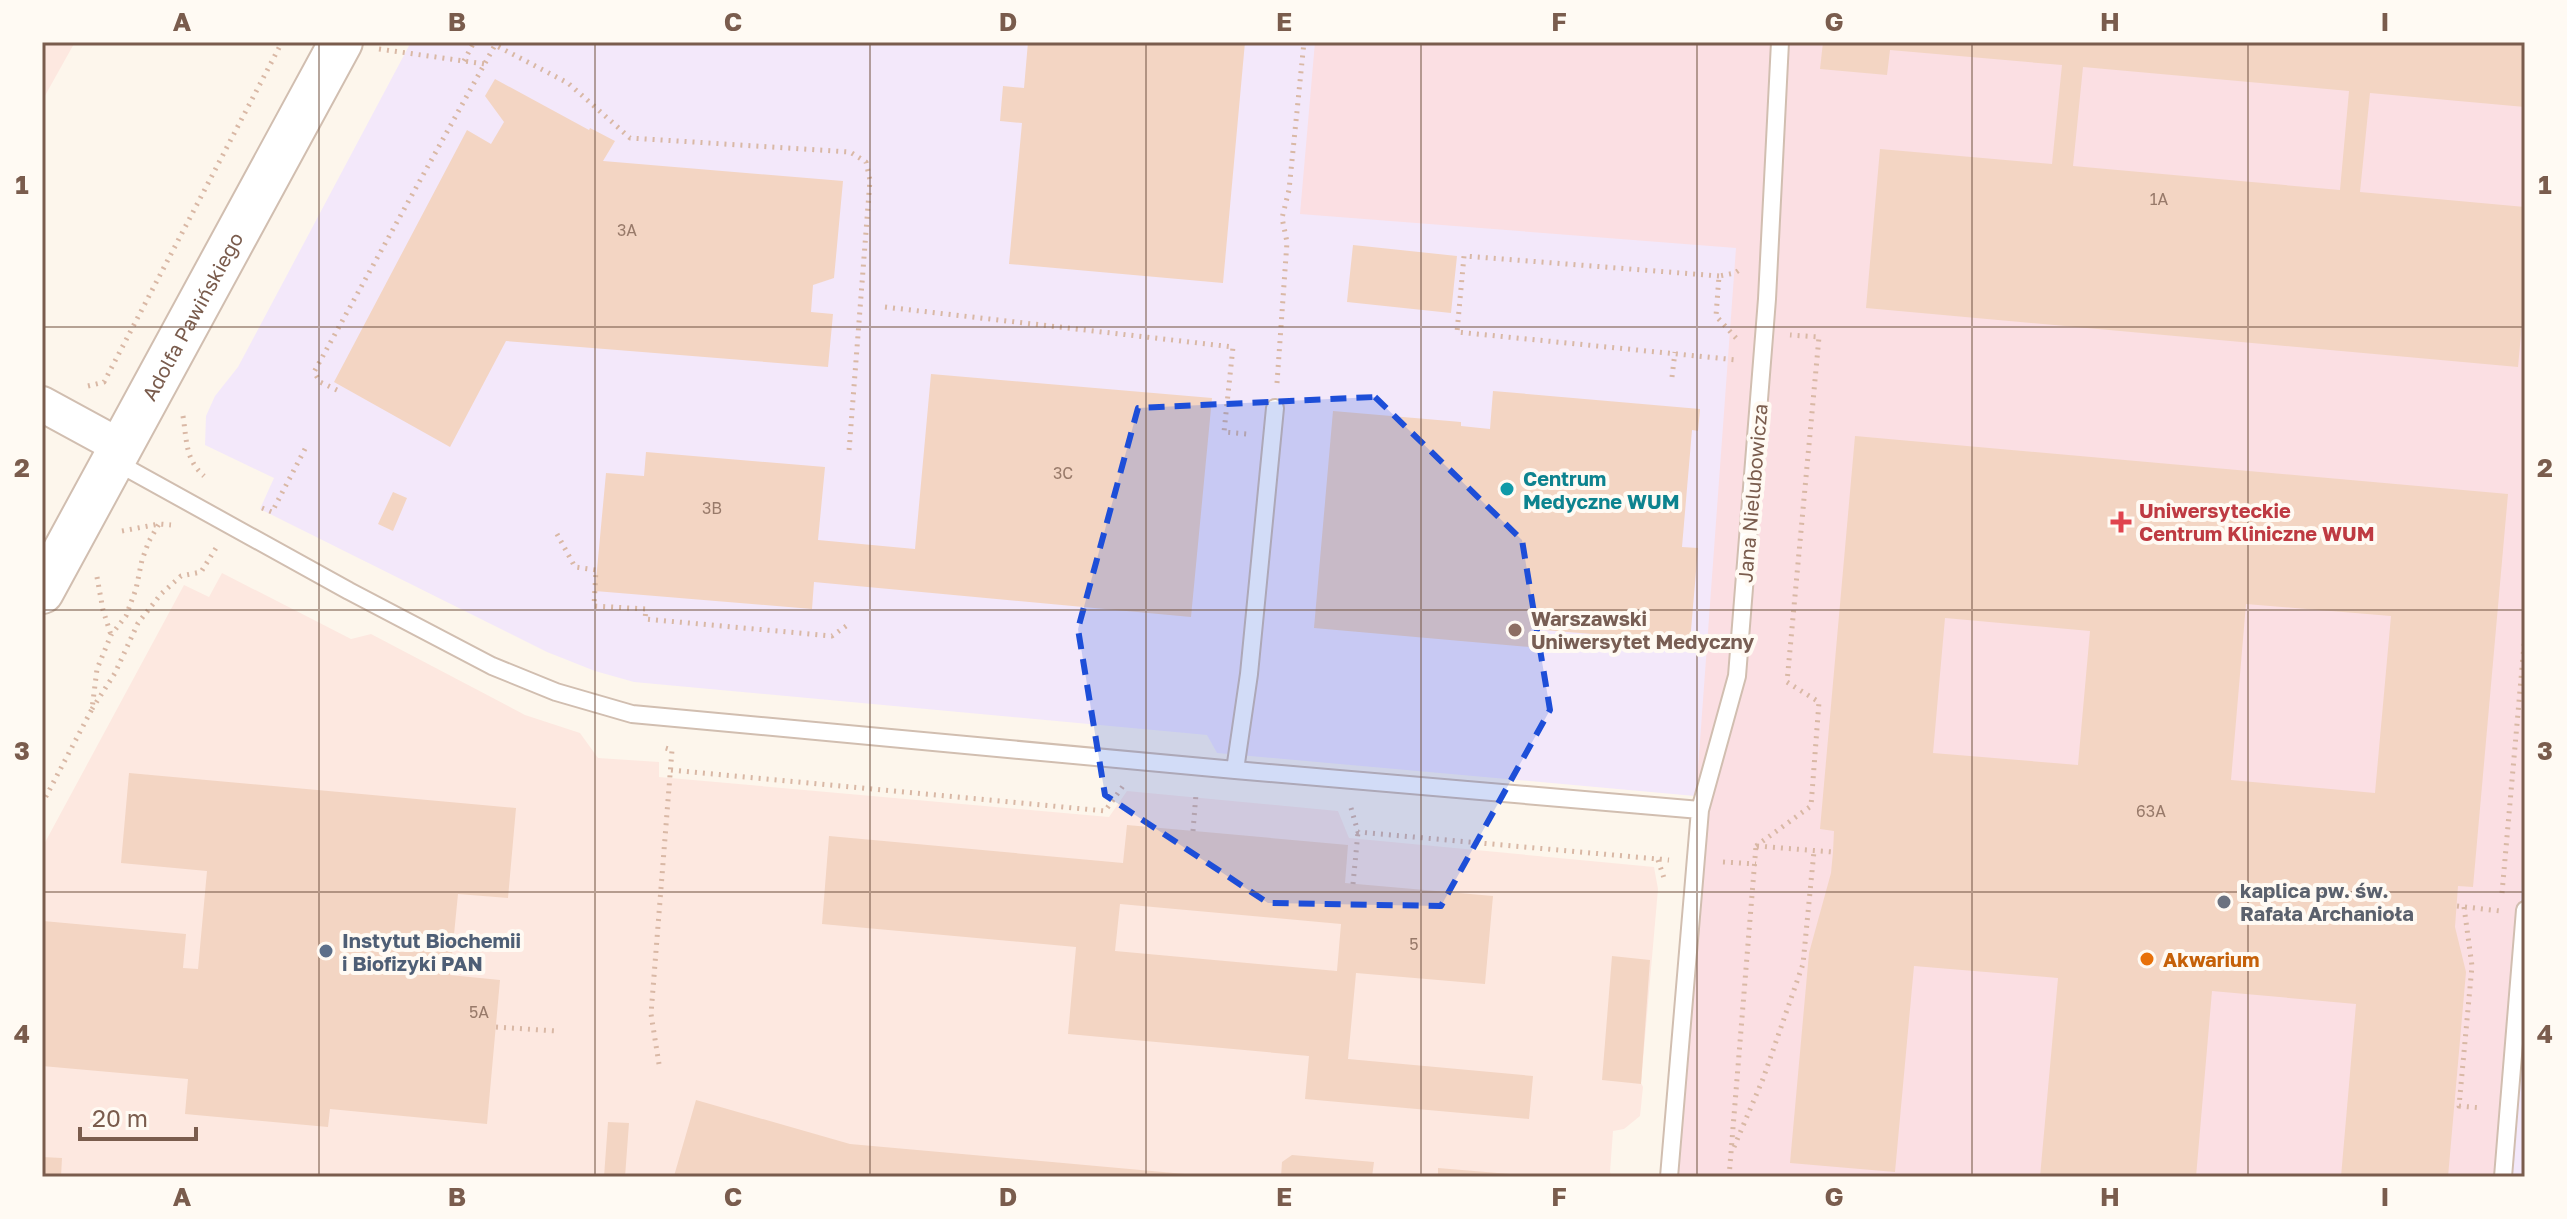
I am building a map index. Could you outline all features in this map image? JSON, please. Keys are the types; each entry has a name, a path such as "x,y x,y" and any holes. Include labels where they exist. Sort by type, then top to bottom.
{"street":[{"name":"Adolfa Pawińskiego","path":"42,592 117,454 360,46"},
{"path":"42,404 117,454"}],"lane":[{"name":"Jana Nielubowicza","path":"1669,1177 1700,810 1737,676 1768,288 1780,42"},
{"path":"1235,770 1249,674 1275,408"},
{"path":"117,454 349,591 492,666 556,692 632,714 1700,810"},
{"path":"2503,1177 2517,1097 2525,910"}],"path":[{"path":"80,388 104,382 282,42"},
{"path":"464,61 474,42"},
{"path":"1275,408 1287,242 1282,218 1289,190 1304,42"},
{"path":"337,390 320,382 314,372 495,45 568,83 630,138 850,152 866,162 870,180 849,451"},
{"path":"360,46 485,64"},
{"path":"1719,276 1464,256 1457,332 1739,360"},
{"path":"885,307 1233,347 1224,432 1272,437"},
{"path":"1672,377 1675,352"},
{"path":"255,505 272,512 306,447"},
{"path":"92,709 97,669 111,635 126,616 142,560 159,524"},
{"path":"114,533 159,524 179,526"},
{"path":"557,534 575,567 596,570 594,606 646,609 645,619 832,636 849,624"},
{"path":"42,804 92,709 115,673 138,623 161,594 181,576 201,572 218,545 208,541"},
{"path":"96,573 111,635"},
{"path":"1756,846 1811,806 1819,702 1787,682"},
{"path":"658,746 672,750 651,1014 659,1064"},
{"path":"671,770 1105,811 1122,786 1137,787"},
{"path":"1182,791 1197,793 1193,831"},
{"path":"1350,805 1358,832 1353,884"},
{"path":"1358,832 1658,860 1756,864"},
{"path":"1756,846 1833,852"},
{"path":"1729,1177 1756,846"},
{"path":"1732,1152 1763,1079 1803,964 1814,851"},
{"path":"2457,906 2501,911"},
{"path":"2464,907 2472,966 2459,1106 2484,1108"},
{"path":"496,1027 556,1031"}],"highlighted area":[{"path":"1375,397 1522,540 1550,710 1441,906 1268,903 1105,795 1078,629 1138,408"}],"shaded area":[{"path":"42,42 75,42 42,101"},
{"name":"Warszawski Uniwersytet Medyczny","path":"411,42 2525,42 2525,1177 1662,1177 1695,796 1217,753 1207,735 634,682 547,652 260,509 274,478 205,445 206,416 215,396 238,367"},
{"name":"Uniwersyteckie Centrum Kliniczne WUM","path":"1315,42 2525,42 2525,846 2496,1177 1663,1177 1696,796 1736,248 1300,214"},
{"path":"222,573 351,639 371,634 525,715 580,733 598,758 659,762 659,777 1109,817 1127,791 1338,811 1349,838 1654,867 1658,889 1640,1116 1624,1129 1613,1131 1612,1177 42,1177 42,848 184,585 209,597"}],"building":[{"path":"1028,42 1245,42 1223,283 1009,264 1022,123 1000,121 1003,86 1024,88"},
{"path":"1823,42 2525,42 2525,107 2370,93 2360,192 2525,207 2525,292 2518,367 1866,308 1880,149 2052,164 2062,65 1890,50 1887,75 1820,69","holes":["2083,67 2349,91 2340,190 2073,166"]},
{"path":"495,79 615,141 603,161 843,181 834,278 813,285 811,312 833,314 828,367 506,341 450,447 334,382 467,130 491,144 504,122 485,96"},
{"path":"1353,245 1457,256 1451,313 1347,302"},
{"path":"931,374 1212,398 1191,617 814,582 812,609 595,591 606,473 644,476 646,452 825,467 818,540 915,549"},
{"name":"Centrum Medyczne WUM","path":"1493,391 1700,409 1698,431 1692,430 1682,547 1698,548 1690,642 1531,629 1529,647 1314,628 1333,411 1461,422 1461,426 1490,429"},
{"path":"1855,436 2508,494 2473,887 2458,886 2455,927 2466,972 2448,1177 2341,1177 2356,1004 2212,991 2196,1177 2040,1177 2058,978 1914,966 1895,1172 1790,1163 1809,953 1831,873 1833,852 1834,831 1820,829","holes":["2246,604 2391,616 2375,793 2231,780","1945,618 2090,631 2078,765 1933,753"]},
{"path":"393,492 407,498 393,531 378,524"},
{"name":"Instytut Biochemii i Biofizyki PAN","path":"129,773 516,808 508,898 458,894 450,975 500,980 487,1124 330,1109 328,1127 185,1114 188,1079 42,1066 43,921 186,934 183,968 198,969 207,871 121,863"},
{"path":"1127,825 1348,845 1345,883 1493,896 1485,984 1356,973 1348,1059 1533,1076 1529,1119 1305,1099 1309,1056 1068,1034 1076,947 822,924 829,836 1123,863","holes":["1120,904 1341,924 1337,971 1115,951"]},
{"path":"1612,956 1650,960 1641,1084 1602,1080"},
{"path":"696,1100 850,1144 1185,1174 1185,1177 674,1176"},
{"path":"608,1122 629,1123 625,1177 604,1177"},
{"path":"1292,1155 1374,1162 1372,1177 1281,1177 1282,1162"},
{"path":"42,1157 62,1158 61,1177 42,1177"},
{"path":"1438,1168 1522,1175 1522,1177 1438,1177"}],"place":[{"name":"Centrum Medyczne WUM","path":"1507,489"},
{"name":"Uniwersyteckie Centrum Kliniczne WUM","path":"2121,522"},
{"name":"Warszawski Uniwersytet Medyczny","path":"1515,630"},
{"name":"kaplica pw. św. Rafała Archanioła","path":"2224,902"},
{"name":"Instytut Biochemii i Biofizyki PAN","path":"326,951"},
{"name":"Akwarium","path":"2147,959"}]}
